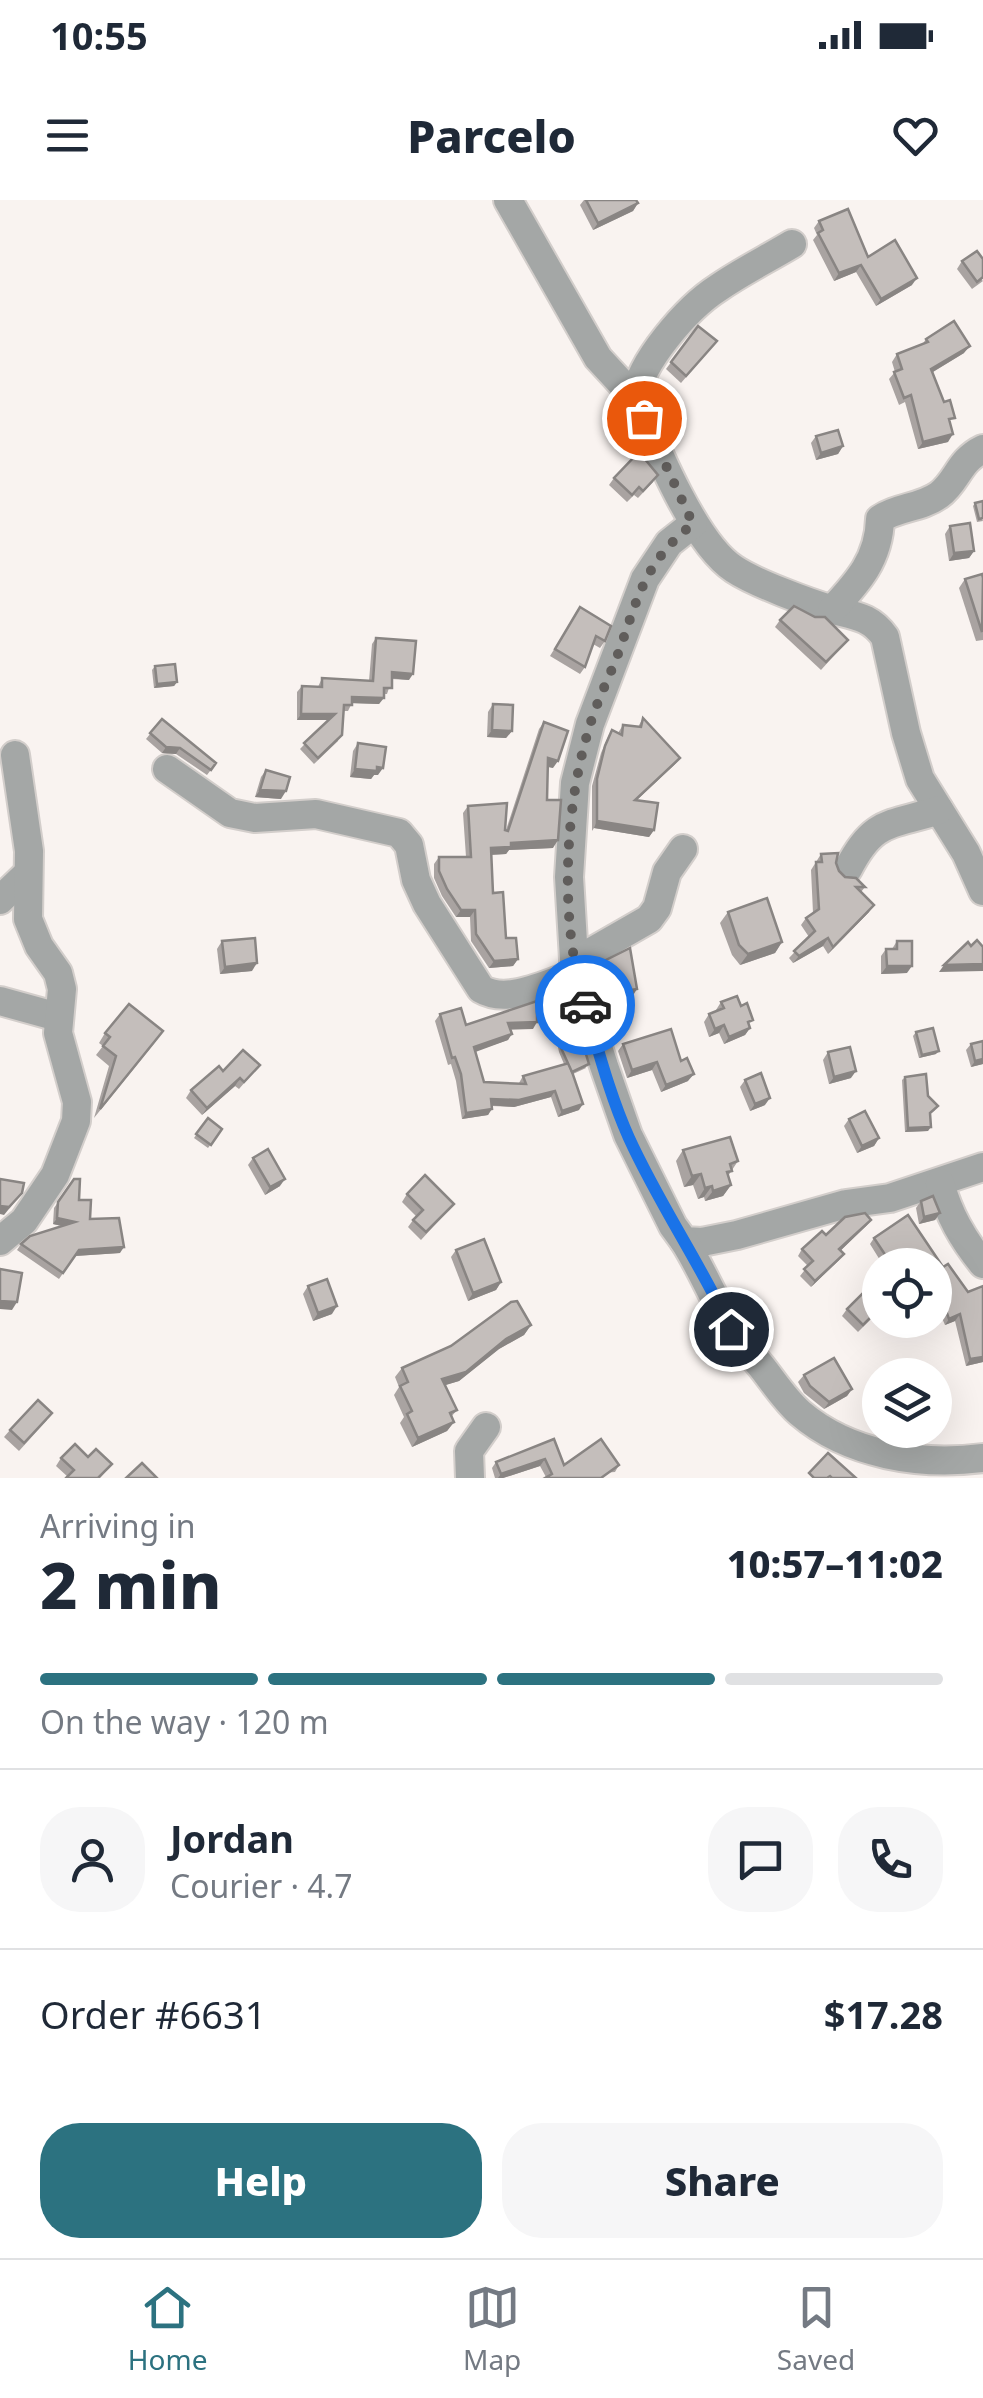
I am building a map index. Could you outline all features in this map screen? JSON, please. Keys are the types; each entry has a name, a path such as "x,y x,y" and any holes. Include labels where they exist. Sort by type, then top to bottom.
{"street":[{"path":"508,200 598,358 636,398 693,524 732,568 832,610 856,614 876,624 885,637 920,779 966,853 983,891"},
{"path":"636,398 638,380 647,364 682,321 714,290 792,244"},
{"path":"832,610 873,560 880,519 911,509 943,492 964,460 983,449"},
{"path":"693,524 669,543 644,579 590,724 575,783 568,877 574,968 628,1135 673,1226 705,1275 731,1329 797,1410 822,1430 853,1445 946,1462 983,1458"},
{"path":"0,1241 24,1221 54,1175 76,1121 77,1102 58,1034 62,989 58,972 38,946 28,919 29,851 15,755"},
{"path":"167,769 230,813 254,818 316,814 399,833 410,845 416,880 427,904 480,989 490,995 503,997 574,968 649,918 657,908 667,872 682,849"},
{"path":"848,869 858,850 883,825 939,810"},
{"path":"0,900 27,874"},
{"path":"0,1001 58,1017"},
{"path":"684,1241 702,1242 737,1235 940,1182 983,1167"},
{"path":"940,1182 948,1211 962,1238 983,1264"},
{"path":"470,1478 469,1451 486,1427"}],"building":[{"path":"586,200 636,200 638,203 598,223"},
{"path":"848,209 868,257 895,240 917,278 881,299 861,265 839,273 818,233 823,230 819,221"},
{"path":"977,251 983,259 983,277 977,282 962,261"},
{"path":"954,321 970,346 931,369 944,402 950,400 955,418 949,419 953,434 923,442 911,395 904,398 894,372 902,369 897,354 928,342 926,339"},
{"path":"698,326 717,341 686,376 671,362"},
{"path":"838,430 843,446 821,453 816,436"},
{"path":"639,452 658,475 643,491 639,487 632,495 614,478"},
{"path":"983,501 983,518 979,519 975,503"},
{"path":"970,523 974,551 954,553 950,526"},
{"path":"982,574 983,578 982,632 965,579"},
{"path":"794,606 815,617 825,617 848,640 826,662 780,620"},
{"path":"580,607 611,626 605,641 596,636 585,667 555,649"},
{"path":"376,638 416,641 413,674 392,672 392,688 384,688 384,698 352,697 352,705 344,705 342,735 318,758 304,743 335,714 301,714 302,686 322,687 322,678 373,681"},
{"path":"175,664 177,682 157,684 155,666"},
{"path":"493,704 513,705 512,731 492,730"},
{"path":"643,718 680,758 635,800 658,803 654,830 597,821 597,779 612,730 622,735 623,725 641,727"},
{"path":"162,719 216,763 211,770 180,748 166,747 150,733"},
{"path":"544,722 568,731 558,761 548,758 547,800 561,800 558,840 491,848 493,893 503,892 506,938 516,938 518,959 494,961 476,934 475,910 461,910 447,889 439,871 439,857 471,857 468,806 507,803 508,831"},
{"path":"358,743 386,747 383,768 355,769"},
{"path":"266,770 290,777 286,791 260,790"},
{"path":"838,853 839,871 845,877 856,878 865,887 856,887 874,905 833,947 828,938 799,956 794,951 815,931 806,918 819,909 816,862 822,862 821,854"},
{"path":"767,898 782,942 748,954 739,945 728,912"},
{"path":"255,938 257,963 225,967 222,941"},
{"path":"977,940 983,947 983,964 944,965 968,942 971,946"},
{"path":"897,941 912,941 912,966 887,966 886,949 897,949"},
{"path":"630,948 637,989 607,994 600,963"},
{"path":"737,996 741,1006 747,1003 753,1020 748,1022 750,1028 729,1037 724,1025 715,1029 709,1014 724,1008 721,1002"},
{"path":"537,1001 537,1022 508,1023 512,1034 474,1047 484,1082 526,1084 523,1076 569,1063 583,1104 562,1111 555,1091 519,1100 491,1099 492,1109 466,1113 461,1074 455,1057 452,1058 440,1014 461,1008 466,1025"},
{"path":"129,1004 163,1031 100,1109 116,1056 103,1046 110,1037 105,1033"},
{"path":"574,1016 589,1064 572,1072 561,1048 556,1019"},
{"path":"933,1028 939,1051 922,1055 916,1032"},
{"path":"671,1029 681,1061 687,1058 694,1074 666,1085 657,1062 632,1070 623,1044"},
{"path":"983,1041 983,1059 975,1061 971,1044"},
{"path":"850,1047 856,1071 834,1077 828,1052"},
{"path":"243,1050 260,1065 244,1082 240,1078 207,1108 191,1090 219,1066 223,1071"},
{"path":"761,1073 770,1098 755,1104 745,1080"},
{"path":"926,1074 928,1096 938,1106 930,1113 931,1127 908,1128 905,1077"},
{"path":"865,1111 879,1138 862,1146 849,1119"},
{"path":"208,1118 222,1129 211,1145 196,1134"},
{"path":"730,1137 738,1161 730,1164 732,1171 727,1172 731,1185 713,1191 712,1186 705,1188 701,1174 692,1176 683,1150"},
{"path":"268,1149 285,1179 270,1187 253,1158"},
{"path":"425,1175 454,1204 426,1232 413,1220 423,1210 407,1194"},
{"path":"0,1179 24,1183 22,1193 9,1207 0,1206"},
{"path":"74,1179 80,1179 79,1200 91,1200 90,1219 119,1218 124,1247 79,1250 63,1273 21,1244 30,1236 75,1222 57,1218 58,1202"},
{"path":"933,1196 940,1213 924,1217 921,1201"},
{"path":"865,1213 871,1220 839,1249 844,1254 815,1281 804,1269 813,1261 802,1249 822,1231 826,1235 845,1217"},
{"path":"908,1215 930,1248 881,1248 874,1238"},
{"path":"484,1239 501,1282 473,1293 456,1250"},
{"path":"0,1269 22,1273 17,1302 0,1301"},
{"path":"952,1270 968,1292 983,1286 983,1357 970,1359 960,1314 952,1318"},
{"path":"327,1279 337,1306 318,1313 308,1286"},
{"path":"862,1294 862,1324 847,1309"},
{"path":"517,1301 531,1325 506,1339 466,1372 442,1379 457,1410 450,1413 454,1422 418,1438 407,1414 412,1411 400,1386 408,1382 402,1368 451,1346"},
{"path":"834,1358 852,1389 829,1402 810,1386 804,1375"},
{"path":"38,1400 52,1413 24,1443 10,1430"},
{"path":"554,1439 564,1465 601,1439 619,1465 601,1478 545,1478 552,1474 545,1459 501,1474 496,1462"},
{"path":"75,1444 88,1457 96,1449 112,1464 98,1478 66,1478 74,1470 61,1458"},
{"path":"828,1453 856,1478 814,1478 809,1473"},
{"path":"142,1463 157,1478 126,1478"}],"way so far":[{"path":"585,1005 575,974 568,877 575,783 590,724 644,579 669,543 693,524 644,418"}],"route":[{"path":"585,1005 628,1135 731,1329"}]}
